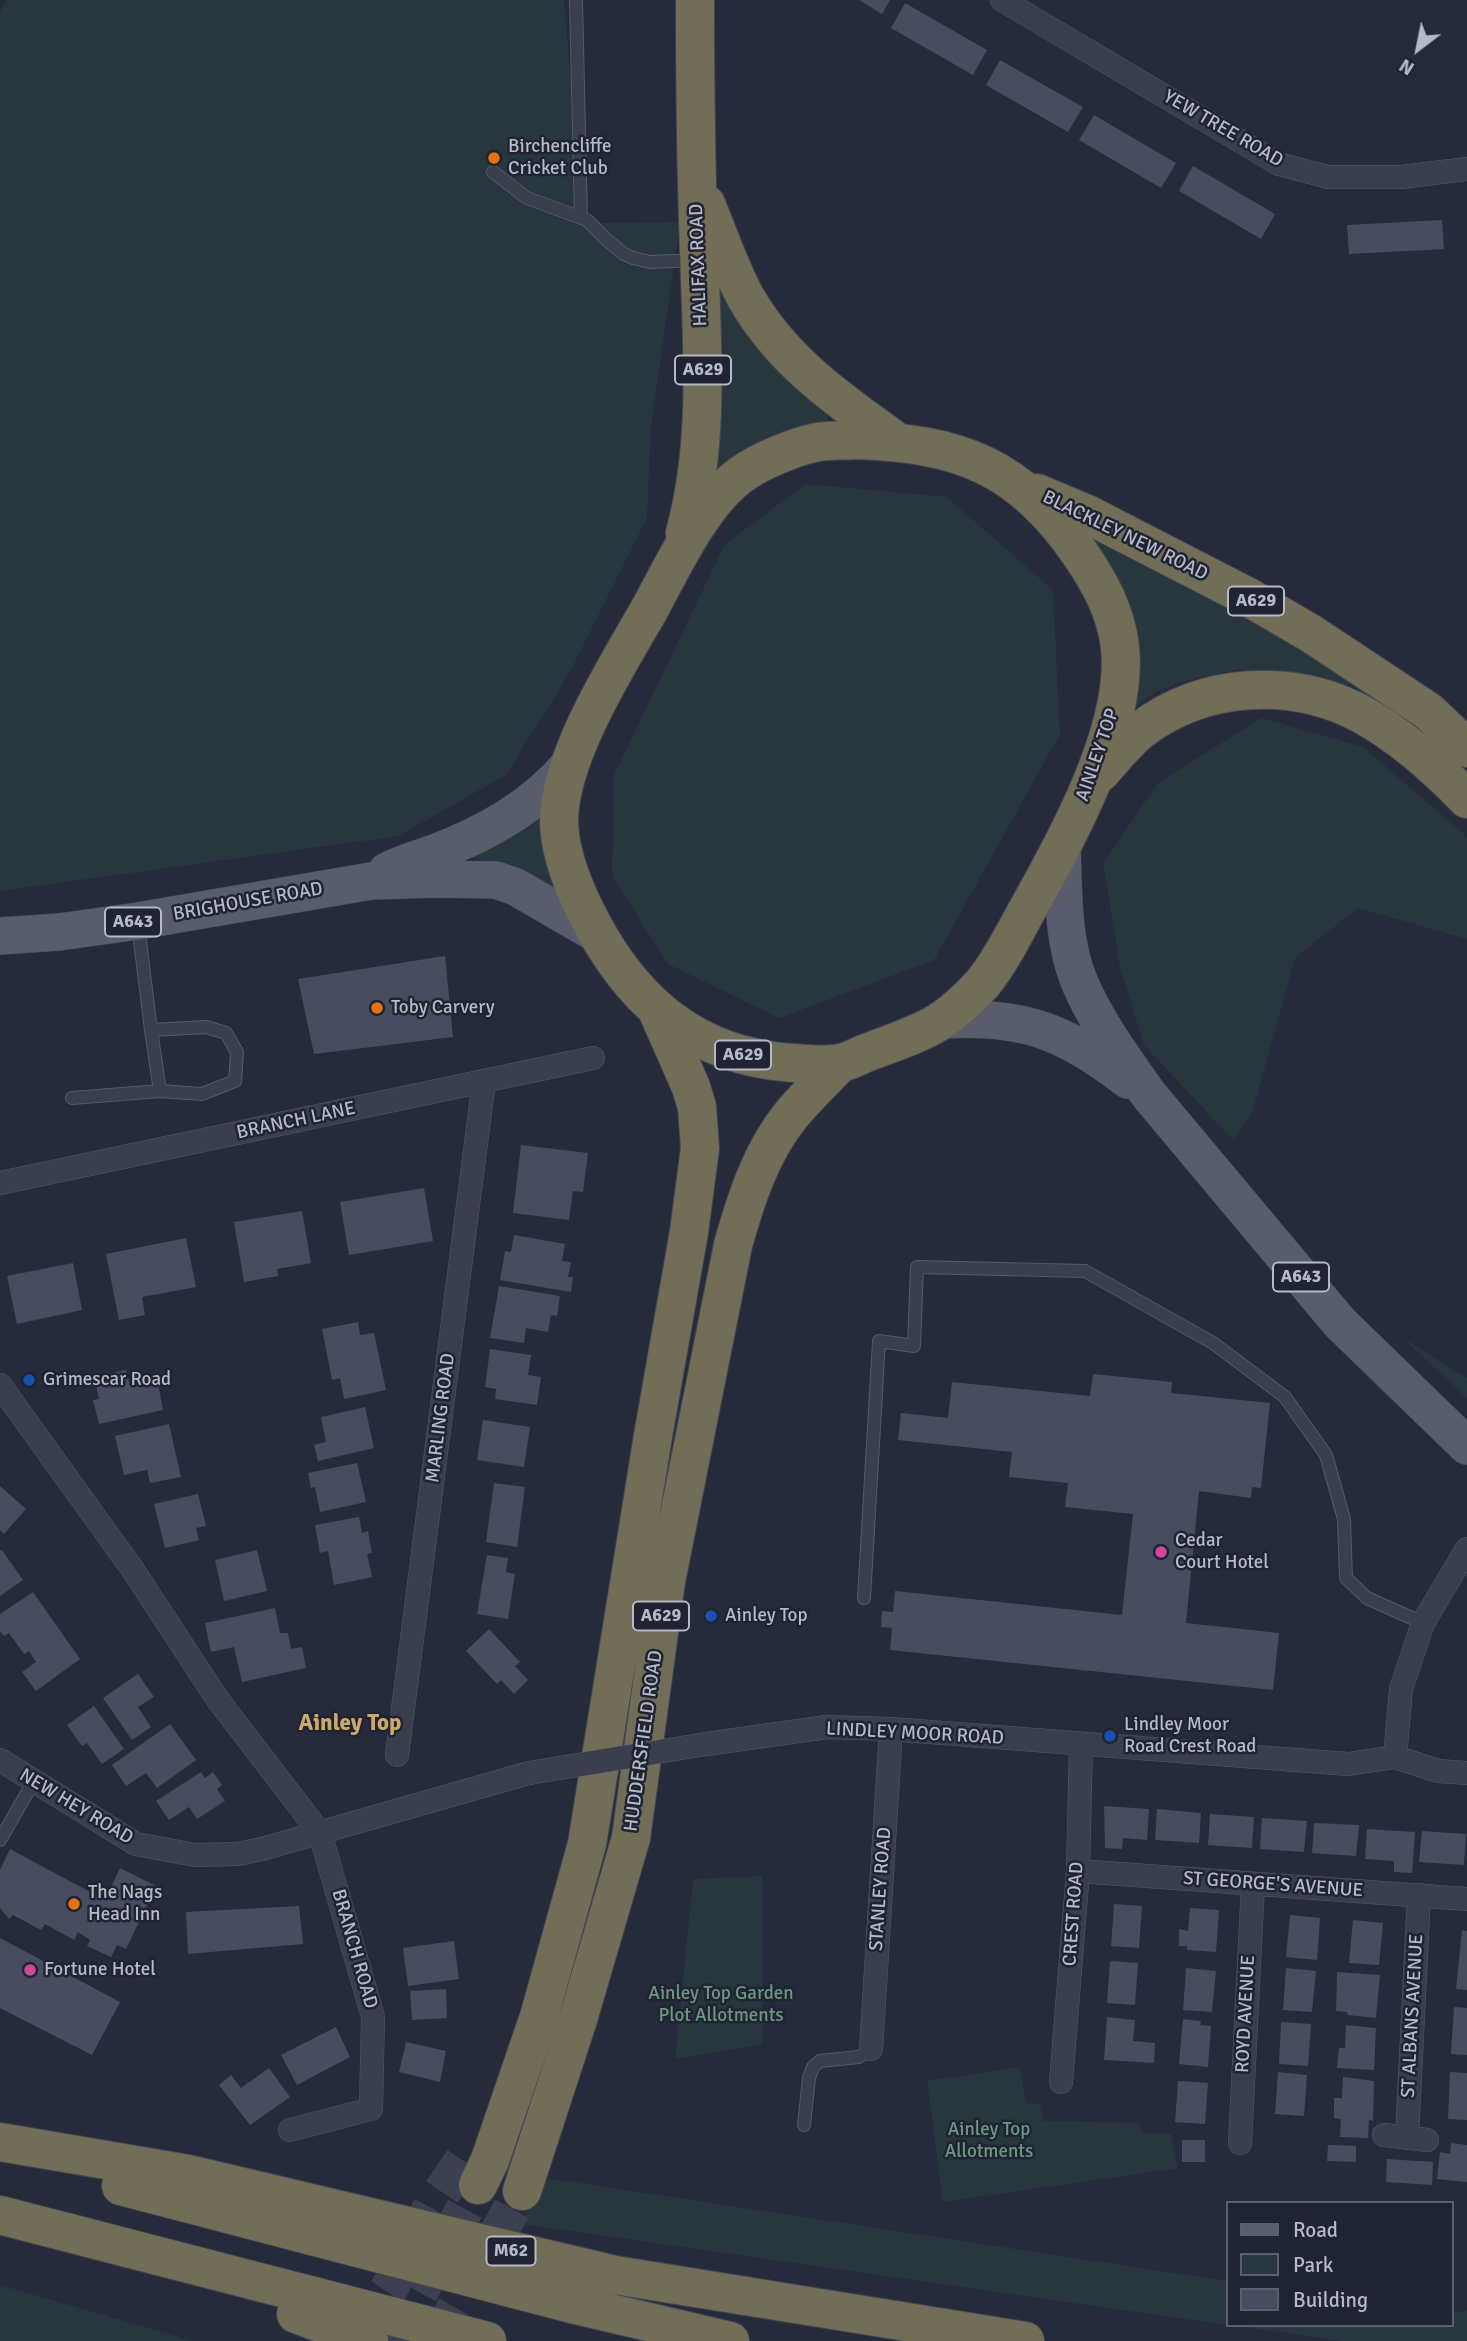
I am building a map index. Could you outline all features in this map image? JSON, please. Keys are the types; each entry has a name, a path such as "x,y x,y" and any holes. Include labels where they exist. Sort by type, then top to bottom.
{"highway":[{"name":"HALIFAX ROAD","path":"679,555 695,496 701,444 703,372 695,0"},
{"name":"HALIFAX ROAD","path":"697,183 745,296 770,334 822,387 896,441"},
{"name":"AINLEY TOP","path":"896,441 959,454 997,470 1025,488 1067,534 1105,590 1120,646 1119,690 1108,737 1092,782 1062,848 1003,953 982,983 941,1020 840,1063 791,1063 744,1055 705,1042 682,1029 657,1010 624,977 597,934 569,878 559,825 561,797 571,763 601,695 704,513 741,474 782,454 817,442 896,441"},
{"name":"BLACKLEY NEW ROAD","path":"1025,488 1087,514 1278,614 1428,711 1467,748"},
{"name":"A629","path":"1092,782 1140,731 1182,706 1229,692 1264,690 1316,696 1365,716 1420,756 1467,799"},
{"name":"HUDDERSFIELD ROAD","path":"474,2168 490,2160 539,2017 587,1844 689,1232 700,1148 697,1107 657,1010"},
{"name":"HUDDERSFIELD ROAD","path":"522,2191 579,2017 631,1838 666,1581 733,1245 746,1200 772,1144 791,1116 840,1063"},
{"name":"M62","path":"0,2142 188,2174 615,2275 1025,2341"},
{"name":"M62","path":"0,2154 576,2305 730,2341"},
{"path":"0,2215 487,2341"},
{"path":"75,2235 369,2341"}],"main road":[{"name":"A643","path":"371,880 406,861 432,854 505,820 553,784 571,763"},
{"name":"A643","path":"1062,848 1065,917 1072,958 1079,980 1125,1062 1149,1095 1340,1323 1467,1446"},
{"name":"A643","path":"371,880 496,880 516,887 597,934"},
{"name":"BRIGHOUSE ROAD","path":"0,936 59,932 138,921 371,880"},
{"name":"A643","path":"941,1020 1001,1019 1064,1037 1091,1052 1149,1095"}],"street":[{"name":"YEW TREE ROAD","path":"1002,0 1027,6 1279,164 1328,177 1401,177 1467,169"},
{"name":"BRANCH LANE","path":"0,1183 593,1058"},
{"name":"MARLING ROAD","path":"397,1755 484,1081"},
{"path":"0,1385 133,1570 218,1700 320,1833"},
{"path":"1395,1757 1401,1689 1423,1623 1467,1549"},
{"name":"LINDLEY MOOR ROAD","path":"320,1833 529,1773 827,1727 891,1729 1348,1765 1395,1757 1438,1771 1467,1773"},
{"name":"STANLEY ROAD","path":"871,2049 891,1729"},
{"name":"CREST ROAD","path":"1061,2082 1078,1871 1081,1744"},
{"name":"NEW HEY ROAD","path":"0,1760 136,1844 175,1853 214,1856 239,1854 320,1833"},
{"name":"BRANCH ROAD","path":"290,2130 371,2109 373,2017 320,1833"},
{"name":"ST GEORGE'S AVENUE","path":"1078,1871 1467,1899"},
{"name":"ROYD AVENUE","path":"1240,2143 1253,1884"},
{"name":"ST ALBANS AVENUE","path":"1384,2135 1417,2139 1419,1895"}],"lane":[{"path":"576,0 580,218"},
{"path":"493,172 527,198 587,220 616,247 633,258 650,262 699,259"},
{"path":"138,921 160,1091"},
{"path":"72,1098 160,1091 202,1094 235,1081 237,1052 226,1033 205,1027 152,1030"},
{"path":"863,1598 879,1341 914,1346 917,1267 1085,1271 1213,1343 1285,1397 1326,1455 1344,1519 1346,1577 1367,1598 1423,1623"},
{"path":"0,1840 34,1781"},
{"path":"804,2125 809,2078 813,2067 820,2061 859,2057 871,2049"}],"green space":[{"path":"7,0 564,0 583,223 680,222 651,427 647,518 570,672 506,775 398,836 0,891 0,12"},
{"path":"713,276 733,315 762,353 826,408 829,428 714,483"},
{"path":"806,484 947,497 1053,590 1060,734 934,960 779,1018 668,964 612,876 614,775 725,544"},
{"path":"1091,539 1280,635 1355,679 1345,687 1287,671 1237,670 1183,681 1155,692 1129,710"},
{"path":"1261,718 1363,747 1464,834 1467,838 1467,939 1358,908 1295,958 1252,1113 1233,1140 1144,1045 1120,967 1103,864 1158,783"},
{"path":"552,802 561,891 516,870 469,857"},
{"path":"1403,1338 1467,1378 1467,1398"},
{"name":"Ainley Top Garden Plot Allotments","path":"762,1876 763,2044 675,2059 693,1879"},
{"name":"Ainley Top Allotments","path":"1020,2067 1026,2103 1040,2104 1043,2121 1140,2123 1142,2133 1171,2134 1178,2168 943,2202 927,2081"},
{"path":"539,2177 1226,2281 1226,2325 523,2224"},
{"path":"0,2285 193,2341 0,2341"},
{"path":"1467,2311 1467,2341 1342,2341 1246,2327 1453,2327 1453,2312"}],"building":[{"path":"859,0 890,0 882,14"},
{"path":"905,3 987,50 973,75 891,28"},
{"path":"1000,60 1083,107 1068,132 986,85"},
{"path":"1094,115 1176,163 1161,188 1079,140"},
{"path":"1193,166 1275,214 1261,239 1179,191"},
{"path":"1442,220 1444,249 1349,254 1347,225"},
{"name":"Toby Carvery","path":"445,956 453,1037 314,1054 298,979"},
{"path":"521,1145 588,1153 583,1192 573,1191 569,1220 513,1213"},
{"path":"424,1188 433,1241 349,1255 340,1202"},
{"path":"302,1211 311,1263 277,1269 278,1276 244,1282 234,1222"},
{"path":"514,1235 565,1244 562,1261 571,1262 568,1277 573,1277 571,1292 500,1280 505,1251 511,1252"},
{"path":"186,1238 196,1287 142,1297 145,1315 119,1320 106,1254"},
{"path":"73,1263 82,1310 17,1324 7,1276"},
{"path":"499,1286 560,1296 557,1316 551,1315 548,1332 526,1328 524,1343 490,1338"},
{"path":"358,1322 360,1335 374,1333 386,1390 344,1399 340,1378 332,1380 322,1329"},
{"path":"490,1349 531,1355 528,1375 541,1377 537,1405 495,1399 496,1389 485,1387"},
{"path":"126,1370 130,1385 157,1379 163,1410 99,1424 93,1400 99,1399 94,1377"},
{"name":"Cedar Court Hotel","path":"1093,1374 1172,1382 1171,1393 1270,1403 1261,1488 1252,1487 1251,1498 1199,1491 1186,1623 1279,1633 1273,1690 890,1650 892,1628 881,1627 882,1611 893,1612 895,1591 1122,1615 1133,1514 1065,1507 1068,1483 1009,1477 1012,1452 898,1440 901,1413 948,1418 952,1382 1090,1396"},
{"path":"365,1407 374,1448 318,1461 314,1445 326,1442 321,1417"},
{"path":"483,1420 530,1427 524,1467 477,1460"},
{"path":"169,1424 181,1477 150,1483 147,1470 124,1475 115,1436"},
{"path":"357,1463 366,1502 320,1512 315,1487 311,1488 308,1473"},
{"path":"494,1483 525,1487 517,1547 486,1542"},
{"path":"0,1486 26,1509 4,1534 0,1530"},
{"path":"198,1494 206,1526 196,1528 199,1540 165,1548 154,1504"},
{"path":"359,1517 362,1533 368,1531 372,1553 367,1554 372,1577 334,1585 328,1551 320,1553 315,1525"},
{"path":"2,1550 23,1580 0,1596 0,1551"},
{"path":"257,1550 267,1591 224,1601 215,1560"},
{"path":"487,1555 508,1558 506,1572 515,1574 508,1619 477,1614"},
{"path":"33,1592 80,1659 36,1691 22,1672 36,1662 29,1651 24,1654 9,1633 4,1636 0,1631 0,1614"},
{"path":"275,1608 280,1633 288,1633 291,1649 302,1647 306,1668 242,1682 234,1647 211,1652 205,1623"},
{"path":"489,1629 520,1662 515,1666 528,1680 514,1694 501,1680 497,1684 466,1651"},
{"path":"138,1674 154,1697 138,1707 151,1727 132,1740 103,1698"},
{"path":"94,1706 124,1749 102,1764 87,1743 82,1746 67,1725"},
{"path":"170,1724 196,1760 157,1788 146,1773 126,1786 112,1765"},
{"path":"201,1772 205,1778 213,1772 222,1785 217,1789 225,1801 197,1819 189,1807 169,1820 156,1801"},
{"path":"1104,1806 1149,1809 1147,1840 1123,1838 1122,1849 1105,1848"},
{"path":"1157,1809 1201,1813 1199,1843 1155,1840"},
{"path":"1210,1814 1254,1817 1252,1848 1208,1845"},
{"path":"1262,1818 1307,1821 1304,1852 1260,1849"},
{"path":"1314,1823 1359,1825 1356,1856 1312,1853"},
{"path":"1367,1829 1415,1832 1412,1873 1394,1872 1394,1861 1365,1859"},
{"path":"1422,1831 1466,1834 1464,1865 1419,1862"},
{"name":"The Nags Head Inn","path":"10,1849 105,1900 120,1868 156,1886 126,1949 117,1945 111,1957 87,1946 90,1940 78,1932 74,1940 45,1924 41,1930 13,1915 9,1919 0,1908 0,1870"},
{"path":"1114,1904 1142,1906 1139,1948 1111,1946"},
{"path":"299,1906 303,1944 188,1954 186,1912"},
{"path":"1190,1908 1219,1910 1216,1952 1187,1950 1187,1946 1179,1946 1179,1929 1188,1931"},
{"path":"1290,1915 1320,1918 1317,1960 1286,1957"},
{"path":"1353,1920 1383,1923 1379,1965 1349,1963"},
{"path":"1462,1930 1467,1931 1467,1990 1456,1989"},
{"name":"Fortune Hotel","path":"0,1938 120,2002 92,2055 0,2008"},
{"path":"454,1941 459,1979 408,1986 403,1948"},
{"path":"1110,1961 1138,1963 1135,2005 1107,2003"},
{"path":"1186,1968 1216,1971 1212,2012 1183,2010"},
{"path":"1286,1968 1316,1971 1312,2012 1283,2010"},
{"path":"1337,1972 1380,1975 1376,2018 1336,2011"},
{"path":"446,1989 447,2018 412,2020 410,1991"},
{"path":"1454,2007 1467,2008 1467,2055 1451,2054"},
{"path":"1107,2017 1135,2020 1133,2041 1155,2043 1154,2063 1104,2060"},
{"path":"1183,2019 1201,2021 1200,2025 1211,2026 1208,2067 1179,2064"},
{"path":"1281,2022 1311,2024 1308,2066 1279,2064"},
{"path":"1346,2025 1376,2028 1374,2070 1337,2068 1339,2048 1345,2048"},
{"path":"336,2027 350,2057 297,2085 281,2055"},
{"path":"406,2042 446,2051 440,2082 399,2072"},
{"path":"269,2068 290,2097 250,2125 219,2085 231,2075 241,2088"},
{"path":"1278,2072 1307,2075 1304,2116 1275,2114"},
{"path":"1450,2072 1467,2073 1467,2120 1448,2119"},
{"path":"1343,2077 1374,2081 1373,2121 1369,2120 1368,2138 1340,2137 1341,2119 1334,2118 1334,2098 1342,2098"},
{"path":"1178,2081 1208,2083 1205,2124 1175,2122"},
{"path":"1182,2140 1205,2140 1205,2162 1182,2162"},
{"path":"1451,2143 1467,2145 1467,2182 1437,2179 1440,2152 1450,2154"},
{"path":"1328,2145 1356,2146 1356,2162 1327,2161"},
{"path":"1387,2159 1433,2162 1432,2185 1386,2182"}],"tunnel":[{"path":"355,2339 390,2287 433,2205 469,2152"},
{"path":"390,2341 478,2185"},
{"path":"437,2341 522,2191"}],"place":[{"name":"Birchencliffe Cricket Club","path":"494,158"},
{"name":"Toby Carvery","path":"377,1008"},
{"name":"Grimescar Road","path":"29,1380"},
{"name":"Cedar Court Hotel","path":"1161,1552"},
{"name":"Ainley Top","path":"711,1616"},
{"name":"Lindley Moor Road Crest Road","path":"1110,1736"},
{"name":"The Nags Head Inn","path":"74,1904"},
{"name":"Fortune Hotel","path":"30,1970"}],"district":[{"name":"Ainley Top","path":"350,1724"}]}
